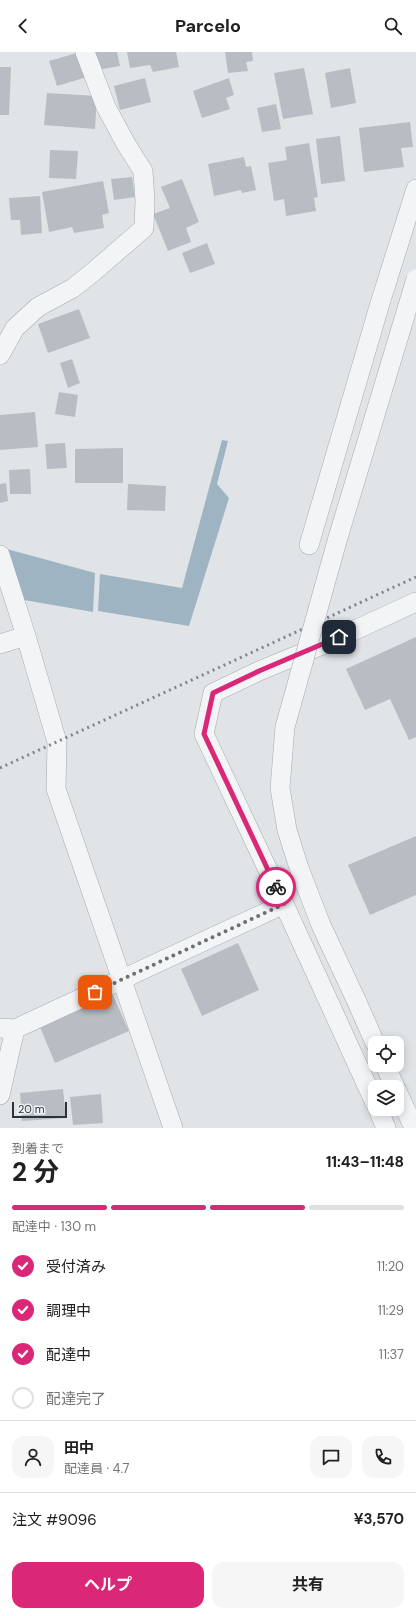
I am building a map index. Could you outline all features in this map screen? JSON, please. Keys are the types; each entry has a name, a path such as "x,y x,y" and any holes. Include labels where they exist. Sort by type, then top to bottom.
{"street":[{"path":"0,354 7,326 73,288 144,228 145,202 143,171 126,144 106,107 85,52"},
{"path":"310,545 416,189"},
{"path":"372,1036 321,925 299,868 287,830 280,788 285,727 337,541 416,279"},
{"path":"0,555 26,636 57,742 56,789 173,1128"},
{"path":"368,1088 204,734 213,693 259,671 327,643 416,602"},
{"path":"0,644 26,636"},
{"path":"0,1094 8,1029 122,980 284,904"},
{"path":"404,1106 414,1128"},
{"path":"381,1116 386,1128"}],"water":[{"path":"222,440 228,441 217,484 229,498 189,626 98,611 100,574 182,588"},
{"path":"7,549 95,573 93,612 24,600"}],"building":[{"path":"80,52 87,77 57,86 49,61"},
{"path":"94,52 117,52 120,66 97,70"},
{"path":"127,52 176,52 179,67 153,72 150,65 130,68"},
{"path":"225,52 252,52 253,61 246,62 248,71 228,73"},
{"path":"0,67 11,67 9,115 0,115"},
{"path":"304,68 313,114 283,119 274,73"},
{"path":"350,68 356,103 331,108 325,73"},
{"path":"145,78 151,102 120,110 114,86"},
{"path":"229,78 234,95 226,98 230,109 202,118 193,91"},
{"path":"47,93 97,96 95,129 44,125"},
{"path":"276,104 281,129 262,132 257,108"},
{"path":"410,122 413,147 401,148 404,167 364,172 359,128"},
{"path":"340,136 345,181 321,184 316,139"},
{"path":"309,143 318,197 314,198 316,211 286,216 284,199 274,201 268,163 287,160 285,147"},
{"path":"50,150 78,151 76,179 49,178"},
{"path":"244,157 246,167 251,166 256,190 242,193 241,190 214,196 208,164"},
{"path":"132,177 135,197 114,200 111,179"},
{"path":"182,179 199,222 186,228 191,242 168,251 153,214 170,208 161,187"},
{"path":"103,181 109,213 102,215 104,228 74,233 72,227 49,232 42,192"},
{"path":"40,196 42,233 21,235 20,220 11,220 9,198"},
{"path":"207,243 215,264 190,273 182,253"},
{"path":"79,309 90,338 48,353 38,324"},
{"path":"72,359 80,383 68,388 60,363"},
{"path":"59,392 78,395 75,417 55,414"},
{"path":"35,412 38,447 0,450 0,415"},
{"path":"65,443 67,468 47,469 45,444"},
{"path":"123,448 123,483 75,483 75,449"},
{"path":"30,469 31,494 10,494 9,470"},
{"path":"6,483 8,501 0,503 0,484"},
{"path":"128,484 166,486 165,511 127,510"},
{"path":"416,637 416,737 409,740 390,699 365,710 346,669"},
{"path":"416,836 416,895 370,915 348,865"},
{"path":"238,943 259,990 202,1016 181,969"},
{"path":"112,993 129,1031 55,1063 39,1025"},
{"path":"63,1089 66,1118 22,1121 20,1093"},
{"path":"101,1094 103,1123 73,1125 70,1097"}],"railway":[{"path":"0,768 416,577"}],"way so far":[{"path":"95,992 284,904 276,887"}],"route":[{"path":"276,887 204,734 213,693 259,671 339,637"}]}
